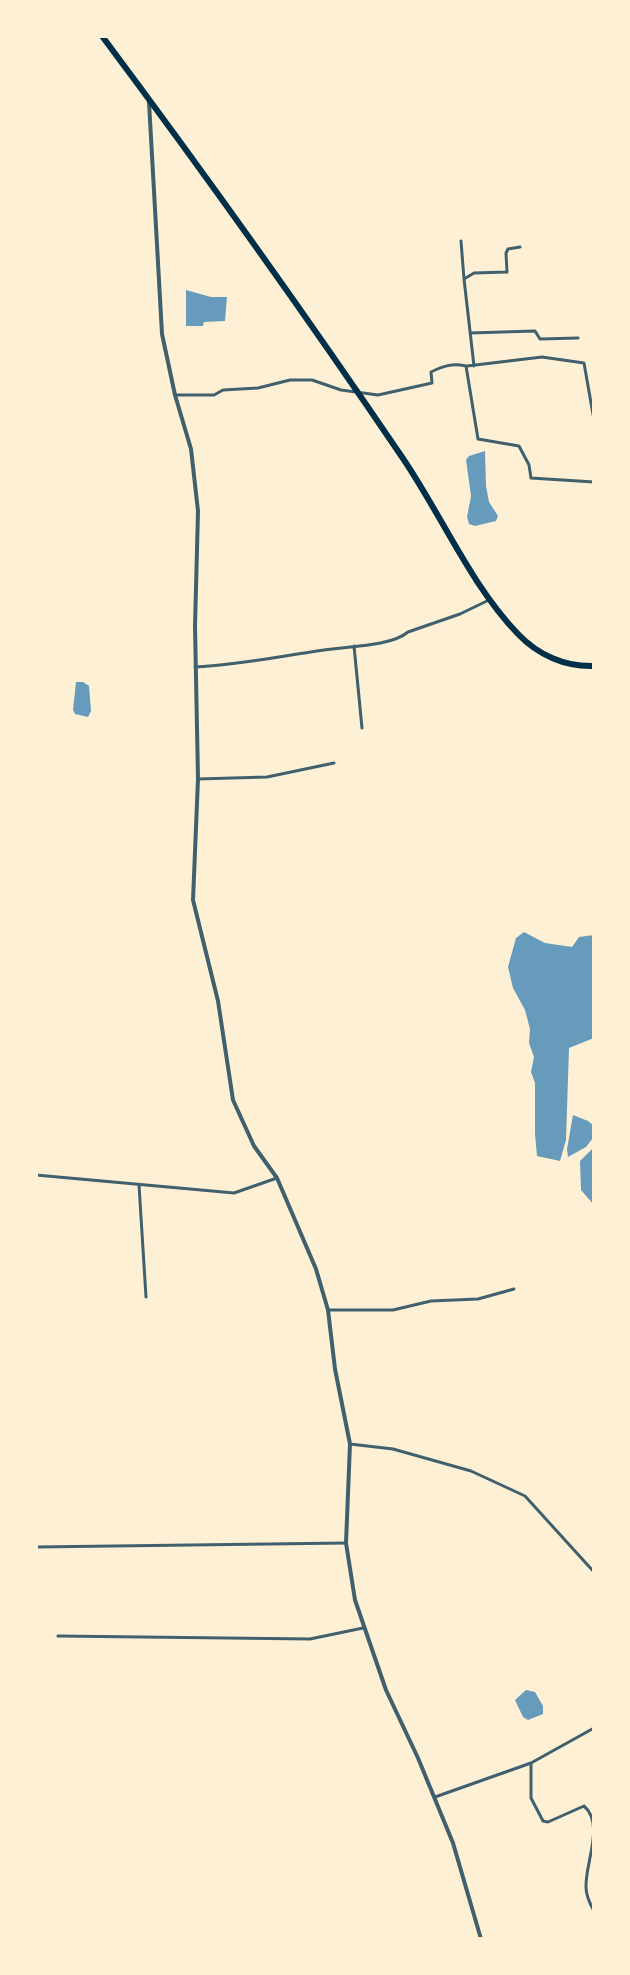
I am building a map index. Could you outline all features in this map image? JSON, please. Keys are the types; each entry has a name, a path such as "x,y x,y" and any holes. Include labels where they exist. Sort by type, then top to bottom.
{"highway":[{"path":"102,36 358,392 430,497 489,600 521,642 562,665 594,668"}],"street":[{"path":"149,99 162,334 191,449 198,511 195,667 198,779 193,900 218,1001 233,1100 254,1146 277,1178 316,1269 328,1310 335,1369 350,1444 346,1543 355,1600 386,1690 435,1797 462,1869 481,1939"},
{"path":"461,241 474,366"},
{"path":"464,279 474,273 507,272 508,249 520,247"},
{"path":"470,333 535,331 540,339 578,338"},
{"path":"175,395 214,395 223,390 258,388 290,380 312,380 378,395 432,383 431,372 442,366 474,366 542,357 584,363 594,420"},
{"path":"466,366 478,439 519,446 529,465 531,478 594,482"},
{"path":"195,667 237,665 402,637 489,600"},
{"path":"354,646 362,728"},
{"path":"198,779 267,777 334,763"},
{"path":"36,1175 234,1193 277,1178"},
{"path":"139,1185 146,1297"},
{"path":"328,1310 393,1310 431,1301 478,1299 514,1289"},
{"path":"350,1444 393,1449 471,1471 525,1496 594,1572"},
{"path":"36,1547 346,1543"},
{"path":"58,1636 310,1639 363,1628"},
{"path":"435,1797 531,1763 594,1728"},
{"path":"531,1763 531,1798 543,1821 548,1822 584,1806 593,1821 586,1886 594,1911"}],"water":[{"path":"186,290 211,297 227,297 225,321 186,326"},
{"path":"485,451 489,502 498,516 496,521 475,526 469,524 467,517 471,496 466,460"},
{"path":"76,682 89,686 91,711 88,717 75,714 73,710"},
{"path":"524,932 545,943 572,947 579,937 594,935 594,1038 569,1048 566,1140 560,1161 537,1156 535,1083 531,1072 534,1057 529,1043 530,1029 508,967 516,938"},
{"path":"573,1115 593,1125 593,1138 586,1147 568,1157 567,1149"},
{"path":"594,1147 594,1205 581,1190 580,1161"},
{"path":"526,1690 535,1692 543,1706 543,1714 528,1720 523,1717 515,1700"}]}
